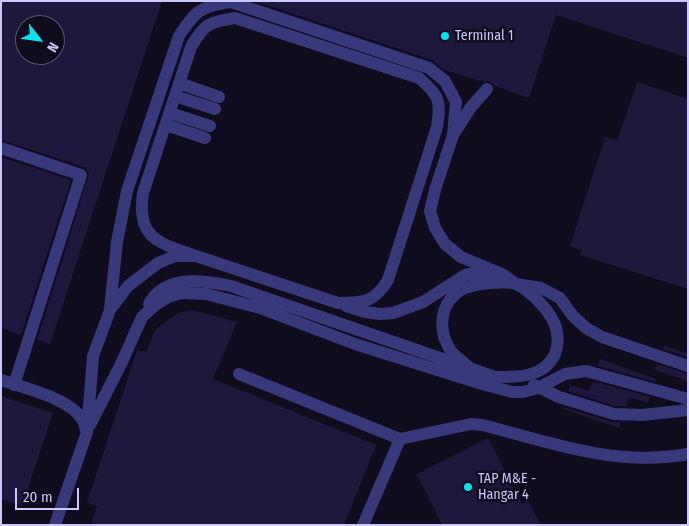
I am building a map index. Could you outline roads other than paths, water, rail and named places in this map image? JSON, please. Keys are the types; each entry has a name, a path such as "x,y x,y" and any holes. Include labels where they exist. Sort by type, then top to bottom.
{"street":[{"path":"55,525 87,432 152,298 162,290 190,280 211,281 232,286 495,377 522,377 542,369 553,358 558,346 558,331 553,319 544,306 502,274 460,257 444,244 435,228 430,211 453,135 456,102 445,80 429,68 231,2 209,5 191,17 179,36 127,191 116,242 110,310 93,356 87,432"},
{"path":"338,303 360,303 375,297 388,280 437,127 440,105 431,89 419,78 235,18 216,21 200,31 192,47 143,193 141,210 145,227 154,239 161,244 196,256 338,303 366,312 380,314 393,313 423,302 465,275 481,272 502,274"},
{"path":"175,96 217,103 180,83"},
{"path":"453,135 467,113 488,89"},
{"path":"170,112 210,126"},
{"path":"166,125 206,138"},
{"path":"1,148 81,175 14,385"},
{"path":"110,310 128,286 158,263 175,256 196,256"},
{"path":"471,369 452,352 442,332 442,316 449,300 463,289 480,284 516,284 541,288 560,298 572,315 586,328 602,337 688,366"},
{"path":"142,317 168,297 182,293 206,294 260,308 356,344 512,392 523,392 538,388 565,374 586,371 688,399"},
{"path":"239,374 400,439 477,424 594,454 640,458 688,454"},
{"path":"522,377 538,388 559,397 614,414 642,415 688,410"},
{"path":"1,380 63,403 82,420 87,432"},
{"path":"363,525 400,439"}],"place":[{"name":"Terminal 1","path":"445,36"},
{"name":"TAP M&E - Hangar 4","path":"468,487"}]}
